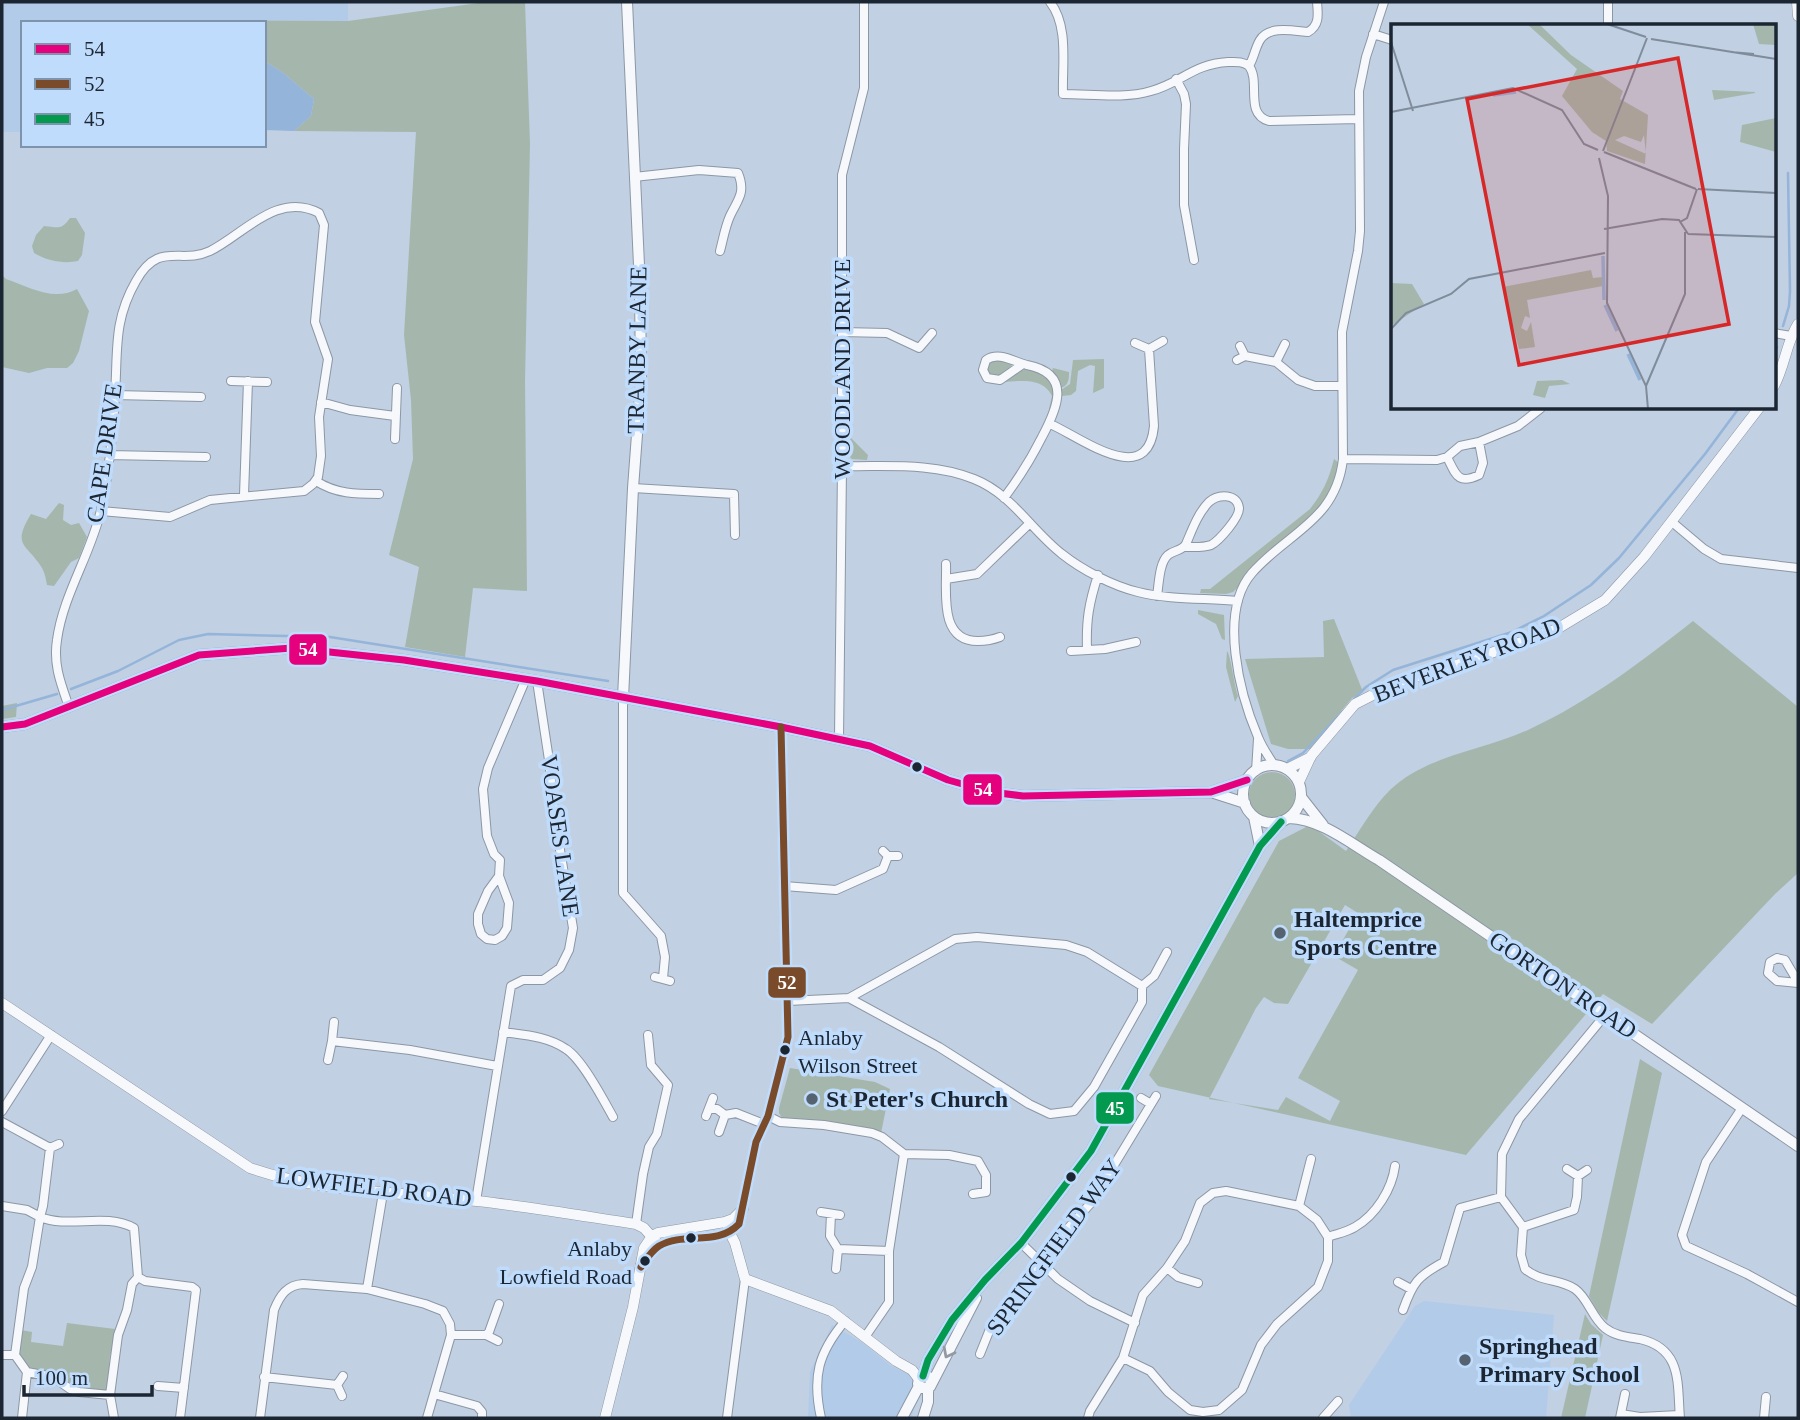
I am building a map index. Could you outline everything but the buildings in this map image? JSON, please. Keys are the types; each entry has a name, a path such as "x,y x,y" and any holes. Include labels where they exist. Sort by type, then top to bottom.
{"main road":[{"name":"TRANBY LANE","path":"623,698 641,381 640,287 627,2"},
{"path":"2,727 25,724 199,655 292,648 404,660 537,681 781,727 870,746 948,780 990,792 1023,796 1211,792 1247,780 1256,771 1273,765 1287,769 1299,782 1301,797 1295,812 1285,820 1271,823 1254,817"},
{"path":"1247,780 1243,795 1254,817 1261,846"},
{"path":"1211,792 1245,803"},
{"name":"GORTON ROAD","path":"1301,797 1325,828"},
{"name":"GORTON ROAD","path":"1285,820 1304,818 1379,860 1798,1146"},
{"name":"SPRINGFIELD WAY","path":"902,1418 924,1382 940,1369 985,1280 1021,1243 1091,1151 1261,846 1285,820"},
{"name":"SPRINGFIELD WAY","path":"923,1418 928,1402 924,1382"}],"street":[{"name":"WOODLAND DRIVE","path":"839,739 842,175 864,88 864,2"},
{"path":"1050,2 1060,19 1062,30 1063,94 1140,93 1156,90 1210,64 1241,62 1249,66 1254,75 1256,111 1265,121 1358,120"},
{"path":"1249,66 1259,43 1267,33 1308,32 1313,29 1318,21 1317,2"},
{"path":"1273,765 1258,739 1239,678 1236,623 1238,601 1252,572 1323,511 1339,480 1343,459 1343,321 1360,231 1358,120 1362,74 1384,2"},
{"path":"1608,2 1608,24"},
{"path":"1797,2 1798,16"},
{"path":"1373,34 1391,40"},
{"path":"1176,79 1186,104 1184,205 1194,260"},
{"path":"634,177 699,170 738,173 743,184 739,202 729,218 720,251"},
{"name":"CAPE DRIVE","path":"69,707 55,666 57,638 101,511 115,395 119,321 137,278 151,263 163,256 204,254 249,224 272,213 290,208 319,213 324,225 315,322 328,359 321,402"},
{"path":"1776,382 1791,336 1798,324"},
{"path":"842,332 887,333 919,348 932,333"},
{"path":"1776,333 1791,336"},
{"path":"1149,349 1163,341"},
{"path":"1135,343 1149,349"},
{"path":"1276,362 1285,344"},
{"path":"1240,346 1241,358 1276,362 1298,380 1315,386 1342,386"},
{"path":"1050,424 1111,455 1123,458 1141,453 1153,436 1154,426 1149,349"},
{"path":"1004,498 1025,470 1050,424 1059,398 1056,382 1042,369 1006,358 992,356 986,360 983,370 987,378 1000,380 1023,364"},
{"path":"231,381 267,382"},
{"path":"244,495 248,381"},
{"path":"395,439 397,388"},
{"path":"115,395 201,397"},
{"path":"101,511 170,517 200,503 244,495 304,491 316,481 321,456 321,402 395,416"},
{"path":"1343,459 1437,460 1447,457 1460,446 1479,442 1518,426 1538,410"},
{"name":"BEVERLEY ROAD","path":"1299,782 1311,756 1355,704 1396,683 1469,661 1558,629 1605,600 1644,557 1757,410"},
{"path":"1447,457 1454,471 1462,480 1468,481 1479,475 1483,463 1479,442"},
{"path":"109,455 206,457"},
{"path":"842,466 936,467 974,479 1004,498 1062,554 1098,575 1136,592 1157,596 1238,601"},
{"path":"316,481 337,492 379,494"},
{"path":"633,488 734,494 735,535"},
{"path":"1157,596 1162,564 1168,555 1184,547 1213,544 1237,520 1239,509 1236,501 1222,496 1212,499 1204,508 1184,547"},
{"path":"1672,522 1704,549 1721,559 1798,568"},
{"path":"946,579 977,574 1030,523"},
{"path":"946,564 946,602 951,626 957,636 968,641 995,642"},
{"path":"1087,649 1086,620 1098,575"},
{"path":"1071,651 1105,649 1136,642"},
{"path":"499,876 488,891 478,914 481,934 487,939 495,940 507,928 509,903 499,876 500,860 487,836 483,789 488,768 525,681"},
{"name":"VOASES LANE","path":"476,1201 511,986 523,979 543,980 560,968 569,950 573,928 555,820 550,760 537,681"},
{"path":"623,698 623,894 661,936 665,957 663,979"},
{"path":"641,1267 660,1246 672,1241 730,1233 739,1224 756,1142 766,1120 788,1037 781,727"},
{"path":"1256,771 1258,739"},
{"name":"BEVERLEY ROAD","path":"1287,769 1311,756"},
{"path":"784,886 836,890 883,869 890,854"},
{"path":"788,1001 849,998 955,939 977,937 1066,945 1087,952 1142,986"},
{"path":"1142,986 1154,976 1167,952"},
{"path":"849,998 939,1047 1029,1104 1050,1114 1074,1111 1094,1087 1142,1002 1142,986"},
{"name":"LOWFIELD ROAD","path":"2,1003 250,1168 285,1177 383,1193 476,1201 636,1224 660,1246"},
{"path":"1606,1014 1519,1119 1502,1154 1501,1197 1523,1227 1521,1255 1525,1269 1539,1278 1576,1290 1595,1318 1607,1330 1649,1341 1667,1354 1678,1376 1679,1417 1621,1416 1625,1394"},
{"path":"328,1059 334,1022"},
{"path":"503,1032 540,1037 568,1049 592,1080 608,1113"},
{"path":"2,1111 51,1035"},
{"path":"636,1224 649,1147 657,1134 668,1085 651,1065 648,1035"},
{"path":"332,1041 410,1050 497,1066"},
{"path":"713,1098 708,1112 717,1109 725,1115 736,1113 766,1120 872,1133 882,1137 904,1154 949,1155 978,1161 986,1175 986,1192 972,1194"},
{"name":"SPRINGFIELD WAY","path":"980,1354 992,1324 1040,1260 1091,1203 1154,1100 1141,1098"},
{"path":"1742,1108 1706,1162 1682,1235 1686,1246 1747,1274 1798,1302"},
{"path":"719,1132 725,1115"},
{"path":"2,1122 50,1148"},
{"path":"50,1148 59,1144"},
{"path":"22,1418 27,1372 15,1354 24,1288 32,1267 43,1206 50,1148"},
{"path":"865,1337 889,1302 889,1251 904,1154"},
{"path":"1299,1206 1312,1158"},
{"path":"1567,1169 1578,1176"},
{"path":"1328,1237 1355,1227 1377,1209 1394,1170 1405,1178"},
{"path":"1578,1176 1587,1170"},
{"path":"1523,1227 1574,1210 1578,1176"},
{"path":"1088,1418 1123,1358 1143,1295 1167,1268 1185,1241 1200,1203 1213,1193 1226,1191 1299,1206 1317,1220 1328,1237 1328,1261 1318,1287 1277,1324 1261,1345 1242,1390 1219,1414 1190,1410 1168,1392 1150,1371 1123,1358"},
{"path":"367,1289 383,1193"},
{"path":"1404,1310 1411,1289 1421,1275 1448,1264 1460,1208 1501,1197"},
{"path":"2,1206 27,1210 49,1220 76,1223 87,1220 127,1224 134,1228 138,1277 132,1284 127,1310 120,1326 110,1395 114,1418"},
{"path":"605,1418 644,1248 652,1236 670,1230 725,1222 733,1219 743,1209"},
{"path":"831,1214 830,1236 838,1249 836,1269"},
{"path":"725,1222 746,1279 727,1418"},
{"path":"1021,1243 1058,1279 1090,1301 1135,1323"},
{"path":"838,1249 889,1251"},
{"path":"1167,1268 1178,1277 1198,1283"},
{"path":"138,1277 145,1281 192,1287 196,1290 180,1418"},
{"path":"746,1279 822,1306 912,1370 924,1382"},
{"path":"1398,1282 1411,1289"},
{"path":"260,1418 274,1310 279,1297 293,1285 303,1283 367,1289 443,1311 452,1335 427,1418"},
{"path":"486,1335 499,1304"},
{"path":"821,1418 818,1405 819,1360 825,1347 845,1321"},
{"path":"452,1335 486,1335 498,1341"},
{"path":"2,1355 15,1354"},
{"path":"27,1372 53,1377 79,1392 110,1395"},
{"path":"337,1385 343,1376"},
{"path":"264,1377 337,1385"},
{"path":"337,1385 342,1396"},
{"path":"158,1386 184,1388"},
{"path":"434,1394 477,1406 482,1412 482,1418"},
{"path":"1764,1418 1766,1397"},
{"path":"1323,1418 1338,1401"}],"shaded area":[{"path":"2,2 348,2 348,21 21,21 21,132 2,132"},
{"path":"266,62 314,99 311,116 294,131 266,130"},
{"name":"Springhead Primary School","path":"1424,1301 1554,1315 1546,1418 1351,1418 1349,1405 1415,1306"},
{"path":"832,1325 863,1343 890,1365 924,1382 911,1418 808,1418 810,1372"}],"green space":[{"path":"486,2 525,2 530,144 525,381 527,591 473,588 465,657 405,647 419,567 389,555 413,459 411,400 404,335 416,132 294,131 311,116 314,99 266,62 266,21 103,20 348,21"},
{"path":"70,218 76,218 85,233 82,255 78,261 56,261 34,253 32,246 36,235 44,226 61,227"},
{"path":"2,275 6,279 50,294 68,293 77,289 89,311 79,351 67,368 47,368 29,373 2,367"},
{"path":"993,359 1012,365 1000,377 992,377 985,368"},
{"path":"1104,359 1104,388 1093,393 1095,366 1090,365 1078,371 1076,391 1062,396 1061,390 1070,384 1073,360"},
{"path":"1026,368 1042,374 1051,383 1054,395 1052,411 1049,409 1052,396 1043,386 1030,381 1003,382"},
{"path":"1053,368 1069,372 1068,382 1064,387 1061,388"},
{"path":"851,438 868,455 867,460 852,459 847,454 848,439"},
{"path":"1334,459 1340,464 1327,502 1233,592 1200,593 1201,589 1210,589 1310,509 1325,486"},
{"path":"59,503 64,505 63,520 71,525 79,523 87,537 79,558 71,562 54,586 47,585 42,568 23,544 22,533 31,514 46,519"},
{"path":"1198,610 1224,615 1225,640 1222,639 1216,624 1198,614"},
{"path":"1334,619 1363,692 1352,698 1310,749 1288,749 1271,744 1245,659 1324,657 1323,621"},
{"path":"1693,621 1798,707 1798,873 1652,1024 1603,994 1466,1155 1233,1103 1278,1110 1286,1097 1330,1121 1340,1101 1298,1078 1358,970 1334,956 1358,913 1345,905 1288,1004 1274,1003 1264,997 1256,1008 1210,1098 1158,1086 1149,1075 1279,841 1310,825 1346,851 1378,803 1405,778 1421,768 1512,736 1552,718 1614,680"},
{"path":"1227,651 1238,696 1235,702 1226,667"},
{"path":"17,703 16,717 2,719 2,706"},
{"path":"1272,772 1288,779 1295,795 1288,811 1272,818 1256,811 1249,795 1256,779"},
{"path":"1640,1059 1662,1073 1607,1321 1589,1296"},
{"path":"790,1068 875,1082 890,1089 881,1133 853,1125 782,1118 779,1108"},
{"path":"1585,1314 1603,1335 1585,1418 1561,1418"},
{"path":"67,1323 115,1329 107,1393 79,1390 28,1370 17,1354 21,1330 32,1332 31,1342 63,1346"}],"waterway":[{"path":"1783,326 1790,291 1788,173"},
{"path":"1354,699 1366,687 1393,670 1512,632 1544,616 1591,585 1619,558 1705,454 1738,410"},
{"path":"71,689 118,671 179,640 208,634 330,637 608,681"},
{"path":"2,710 57,694"},
{"path":"1288,761 1303,753 1342,712"}],"transit line":[{"name":"54","path":"2,727 25,724 199,655 292,648 404,660 537,681 781,727 870,746 948,780 991,792 1023,796 1211,792 1247,780"},
{"name":"52","path":"641,1267 659,1246 679,1239 721,1235 739,1224 756,1142 768,1116 788,1037 781,727"},
{"name":"45","path":"923,1376 928,1360 952,1320 985,1280 1021,1243 1091,1151 1260,846 1281,822"}],"place":[{"name":"Haltemprice Sports Centre","path":"1280,933"},
{"name":"Anlaby Wilson Street","path":"785,1050"},
{"name":"St Peter's Church","path":"812,1099"},
{"name":"Anlaby Lowfield Road","path":"645,1261"},
{"name":"Springhead Primary School","path":"1465,1360"}]}
